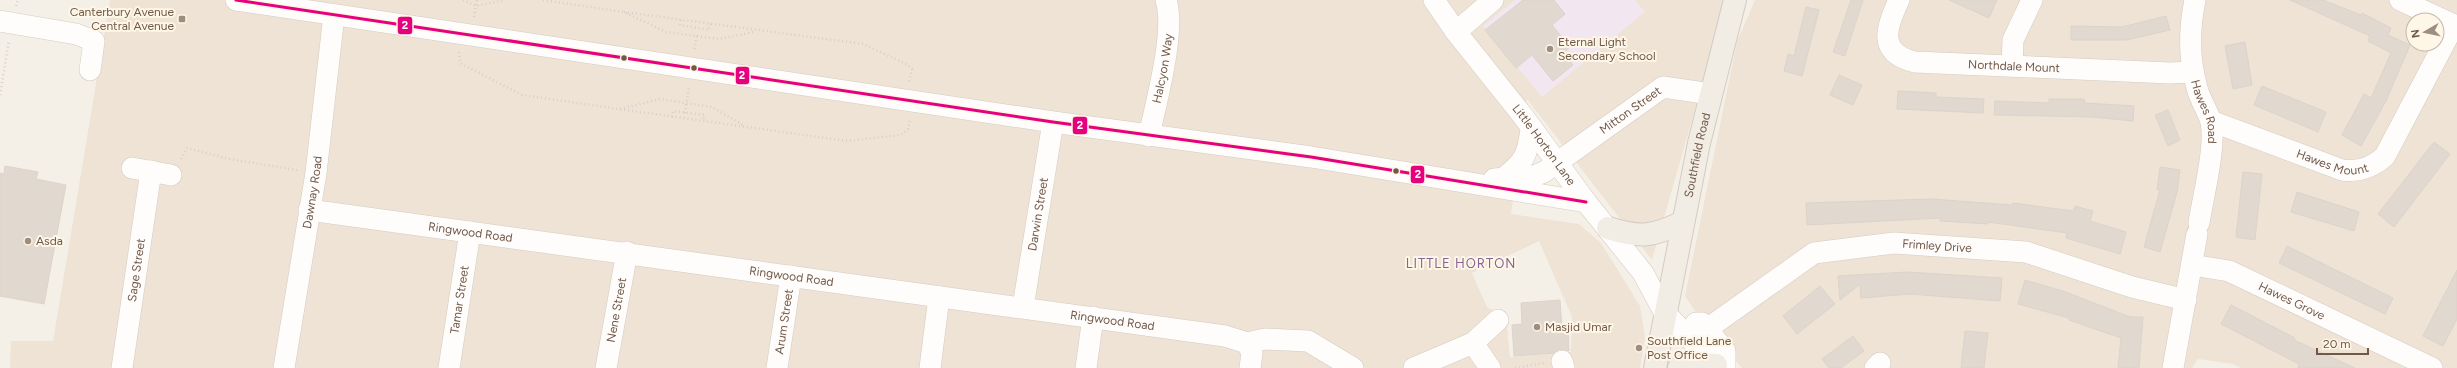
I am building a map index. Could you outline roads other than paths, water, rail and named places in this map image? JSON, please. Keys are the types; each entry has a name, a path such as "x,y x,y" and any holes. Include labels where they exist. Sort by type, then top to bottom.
{"main road":[{"name":"Southfield Road","path":"1655,368 1669,316 1683,222 1711,94 1735,0"},
{"path":"1608,228 1629,234 1646,235 1660,233 1683,222"},
{"path":"1679,368 1695,364 1720,367"}],"street":[{"path":"236,0 1052,122 1149,136 1311,156 1586,202"},
{"name":"Halcyon Way","path":"1149,136 1166,49 1168,7 1166,0"},
{"name":"Little Horton Lane","path":"1434,0 1456,32 1523,116 1531,130 1559,163 1586,202 1643,273 1669,316 1720,367"},
{"path":"1456,32 1493,0"},
{"name":"Northdale Mount","path":"1899,0 1887,26 1886,35 1893,50 1899,56 1915,62 2170,73 2193,72"},
{"path":"2012,66 2013,40 2032,0"},
{"name":"Hawes Road","path":"2173,368 2192,265 2212,139 2211,121 2203,105 2193,72 2191,42 2195,0"},
{"name":"Hawes Mount","path":"2211,121 2342,170 2360,170 2378,163 2385,156 2454,25 2400,0"},
{"name":"Dawnay Road","path":"284,368 316,173 334,15"},
{"path":"6,22 76,34 94,41 90,70"},
{"name":"Mitton Street","path":"1464,182 1534,176 1559,163 1664,87 1711,94"},
{"name":"Darwin Street","path":"1023,307 1052,122"},
{"path":"1504,178 1522,164 1527,153 1531,130"},
{"name":"Sage Street","path":"122,368 151,171"},
{"name":"Ringwood Road","path":"309,210 627,252 939,297 1023,307 1225,336 1247,343"},
{"name":"Tamar Street","path":"449,368 470,232"},
{"name":"Frimley Drive","path":"1707,329 1814,253 1894,243 2026,252 2132,287 2186,300"},
{"name":"Nene Street","path":"606,368 627,252"},
{"name":"Hawes Grove","path":"2192,265 2229,271 2432,368"},
{"name":"Arum Street","path":"777,368 791,276"},
{"path":"930,368 939,297"},
{"path":"1669,316 1702,323 1725,351 1720,367"},
{"path":"1086,368 1093,317"},
{"path":"1414,368 1473,343 1498,320"},
{"path":"1250,368 1252,353 1247,343 1265,339 1308,341 1353,368"},
{"path":"1473,343 1490,368"}],"place":[{"name":"Canterbury Avenue Central Avenue","path":"182,19"},
{"name":"Eternal Light Secondary School","path":"1550,49"},
{"name":"Asda","path":"28,241"},
{"name":"Masjid Umar","path":"1537,327"},
{"name":"Southfield Lane Post Office","path":"1639,348"}],"district":[{"name":"LITTLE HORTON","path":"1461,263"}]}
